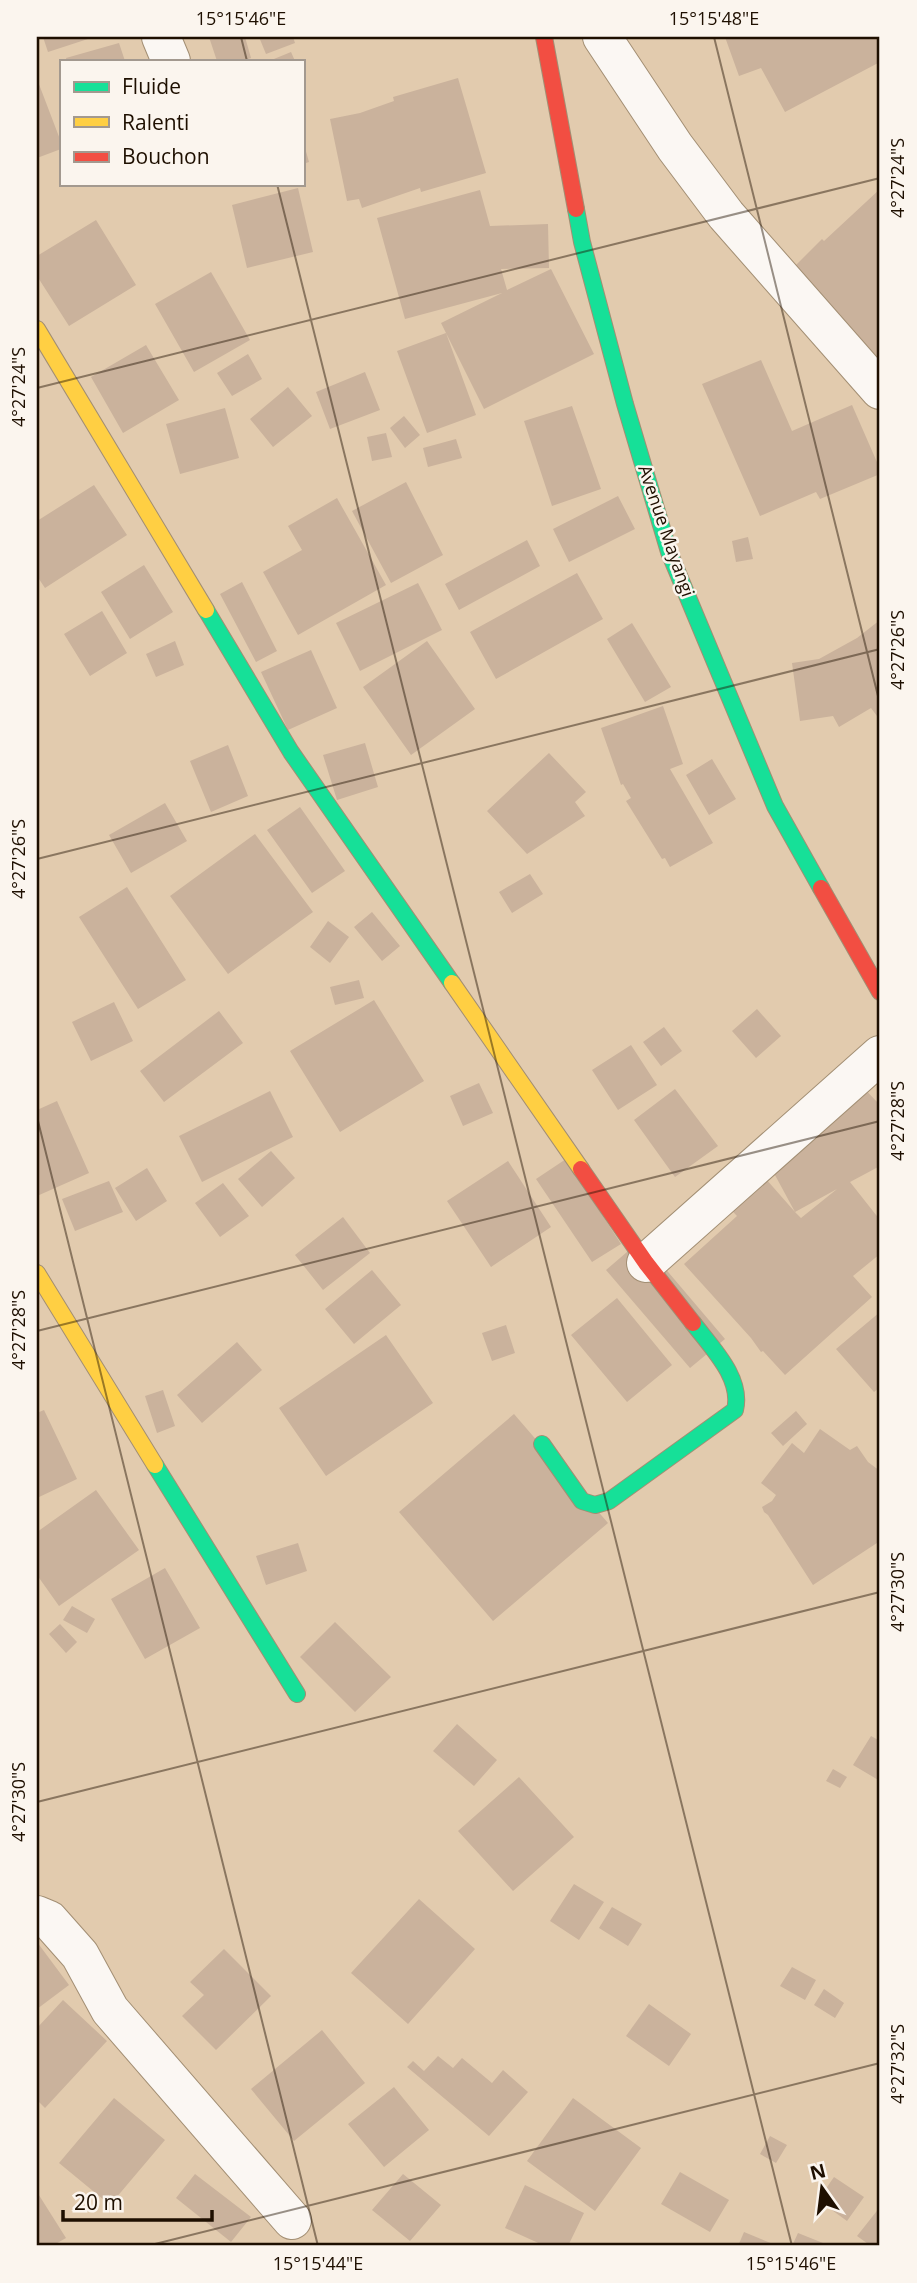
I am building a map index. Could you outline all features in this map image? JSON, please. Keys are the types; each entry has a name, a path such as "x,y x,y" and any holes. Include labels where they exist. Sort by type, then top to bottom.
{"street":[{"path":"161,37 171,60"},
{"name":"Avenue Mayangi","path":"544,37 582,242 625,404 669,552 775,806 880,992"},
{"path":"602,37 675,147 726,215 880,390"},
{"path":"37,329 290,752 646,1263 726,1366 738,1398 735,1410 610,1501 595,1505 582,1501 542,1444"},
{"path":"646,1263 880,1055"},
{"path":"37,1273 297,1694"},
{"path":"37,1915 49,1920 80,1955 110,2010 292,2220"}],"building":[{"path":"43,37 94,37 48,52"},
{"path":"209,37 245,37 251,58 217,60"},
{"path":"259,37 293,37 295,43 266,54"},
{"path":"725,37 880,37 880,62 785,112 761,68 739,76"},
{"path":"119,43 125,60 67,60 66,58"},
{"path":"291,52 295,60 271,60"},
{"path":"458,78 486,173 421,192 420,188 362,208 359,199 347,201 330,119 360,113 394,101 393,97"},
{"path":"37,79 60,139 60,149 37,158"},
{"path":"304,144 309,162 304,164"},
{"path":"298,188 313,252 247,268 232,205"},
{"path":"880,189 880,362 783,278 822,239 824,241"},
{"path":"480,190 490,226 548,224 549,268 501,269 507,290 551,269 594,354 484,409 441,323 502,293 405,319 377,218"},
{"path":"96,220 136,285 69,326 37,276 37,256"},
{"path":"211,272 250,340 194,372 155,304"},
{"path":"446,333 476,415 427,433 397,351"},
{"path":"146,345 179,400 123,433 91,377"},
{"path":"248,354 262,379 232,396 217,373"},
{"path":"761,360 792,431 852,405 880,474 820,499 816,492 760,516 702,384"},
{"path":"365,372 380,410 330,429 316,392"},
{"path":"288,387 312,416 273,447 250,419"},
{"path":"572,406 601,489 552,506 524,421"},
{"path":"225,408 239,458 180,474 166,424"},
{"path":"404,416 420,435 405,448 390,428"},
{"path":"386,433 392,457 372,461 367,437"},
{"path":"456,439 462,458 428,467 423,448"},
{"path":"406,482 443,555 391,583 352,511"},
{"path":"94,485 127,535 45,588 37,576 37,521"},
{"path":"618,496 635,529 569,562 553,529"},
{"path":"337,498 386,585 298,635 263,572 302,550 288,526"},
{"path":"748,537 753,559 736,562 732,541"},
{"path":"527,540 540,566 459,610 445,584"},
{"path":"144,565 173,612 130,639 101,592"},
{"path":"577,573 603,619 496,679 470,632"},
{"path":"242,582 277,651 256,662 220,594"},
{"path":"418,583 442,630 360,671 336,623"},
{"path":"102,611 127,653 90,676 64,634"},
{"path":"880,620 880,720 871,708 839,727 833,716 800,721 792,663 819,659 857,638"},
{"path":"632,623 671,687 645,702 607,639"},
{"path":"175,641 184,665 156,677 146,654"},
{"path":"427,641 475,709 411,755 363,687"},
{"path":"311,650 337,708 288,730 261,672"},
{"path":"663,706 683,764 670,769 713,843 670,867 665,858 662,859 626,801 631,798 623,784 621,785 601,728"},
{"path":"365,743 378,787 337,800 323,755"},
{"path":"228,745 248,796 211,812 190,761"},
{"path":"549,753 586,792 575,802 585,816 527,854 487,811"},
{"path":"712,759 736,799 709,815 686,775"},
{"path":"165,803 187,841 131,873 109,835"},
{"path":"300,807 345,871 312,893 267,830"},
{"path":"255,834 313,912 228,974 170,896"},
{"path":"530,874 543,894 512,913 499,892"},
{"path":"127,887 186,980 138,1009 79,917"},
{"path":"372,912 400,946 382,961 354,927"},
{"path":"328,921 349,937 330,963 310,947"},
{"path":"359,980 364,998 335,1005 330,987"},
{"path":"374,1000 424,1081 340,1132 290,1051"},
{"path":"114,1002 133,1041 91,1061 72,1022"},
{"path":"757,1009 781,1036 756,1058 732,1031"},
{"path":"219,1011 243,1043 164,1102 140,1071"},
{"path":"664,1027 682,1051 661,1066 643,1042"},
{"path":"631,1045 657,1085 618,1110 592,1070"},
{"path":"858,1082 880,1102 880,1166 850,1182 880,1220 880,1254 853,1276 872,1297 785,1375 763,1351 761,1352 684,1264 737,1216 717,1195 752,1163 795,1212 769,1164","holes":["837,1189 801,1218 795,1212"]},
{"path":"479,1083 493,1113 463,1126 450,1096"},
{"path":"675,1089 718,1146 675,1177 634,1120"},
{"path":"270,1091 293,1137 202,1182 179,1136"},
{"path":"57,1101 89,1173 37,1196 37,1110"},
{"path":"271,1151 295,1178 262,1207 238,1179"},
{"path":"566,1159 621,1244 592,1262 536,1179"},
{"path":"508,1161 551,1227 491,1267 447,1201"},
{"path":"147,1168 167,1201 136,1221 115,1188"},
{"path":"109,1181 123,1212 75,1231 62,1199"},
{"path":"223,1183 249,1216 220,1237 195,1203"},
{"path":"343,1217 370,1253 323,1290 295,1255"},
{"path":"641,1240 725,1339 690,1368 606,1270"},
{"path":"372,1270 401,1305 354,1344 325,1309"},
{"path":"617,1298 672,1365 627,1402 571,1335"},
{"path":"880,1312 880,1387 874,1392 836,1349"},
{"path":"506,1325 515,1353 492,1361 482,1333"},
{"path":"386,1335 433,1403 326,1476 279,1408"},
{"path":"237,1342 262,1370 202,1423 177,1395"},
{"path":"163,1390 175,1426 157,1433 145,1396"},
{"path":"44,1410 77,1479 37,1498 37,1413"},
{"path":"796,1411 807,1424 783,1446 771,1433"},
{"path":"514,1414 608,1523 493,1621 399,1512"},
{"path":"820,1429 850,1450 857,1446 868,1462 880,1471 880,1541 813,1585 764,1512 762,1507 776,1495 761,1483 792,1443 804,1453"},
{"path":"96,1490 139,1550 59,1606 37,1575 37,1532"},
{"path":"298,1543 307,1571 266,1585 256,1556"},
{"path":"165,1568 200,1628 145,1659 111,1599"},
{"path":"72,1606 95,1619 87,1633 63,1620"},
{"path":"335,1622 391,1677 355,1712 300,1657"},
{"path":"60,1624 77,1642 66,1653 49,1634"},
{"path":"457,1724 497,1760 474,1786 433,1751"},
{"path":"871,1736 880,1741 880,1781 853,1765"},
{"path":"833,1769 847,1777 840,1788 826,1781"},
{"path":"519,1777 574,1837 513,1891 458,1831"},
{"path":"574,1884 604,1902 579,1940 550,1921"},
{"path":"419,1899 475,1949 408,2024 351,1973"},
{"path":"612,1907 642,1924 628,1946 599,1928"},
{"path":"37,1942 69,1985 37,2009"},
{"path":"224,1949 271,1996 216,2050 182,2016 204,1995 190,1982"},
{"path":"792,1967 816,1980 805,2000 780,1986"},
{"path":"824,1989 844,2003 835,2018 814,2005"},
{"path":"63,2000 107,2041 45,2108 37,2100 37,2028"},
{"path":"649,2004 691,2034 669,2066 626,2036"},
{"path":"322,2030 365,2083 294,2141 251,2089"},
{"path":"438,2056 453,2068 462,2058 492,2083 503,2070 528,2092 489,2136 407,2067 413,2061 424,2071"},
{"path":"394,2087 429,2130 384,2167 348,2124"},
{"path":"114,2098 165,2140 110,2205 59,2163"},
{"path":"573,2098 641,2148 595,2211 527,2161"},
{"path":"770,2136 787,2145 776,2163 760,2154"},
{"path":"680,2172 729,2200 710,2232 661,2204"},
{"path":"195,2174 251,2217 231,2242 176,2198"},
{"path":"403,2174 441,2205 410,2241 372,2210"},
{"path":"834,2177 864,2197 847,2221 818,2200"},
{"path":"525,2185 584,2213 568,2246 545,2246 505,2228"},
{"path":"37,2192 66,2238 52,2246 37,2246"},
{"path":"880,2207 880,2246 871,2246 857,2236"},
{"path":"744,2232 773,2244 738,2246"},
{"path":"798,2233 823,2243 822,2246 792,2246"}],"traffic: fast":[{"path":"576,209 582,242 625,404 669,552 775,806 821,888"},
{"path":"206,610 291,752 452,983"},
{"path":"542,1444 582,1501 595,1505 609,1501 735,1410 736,1398 730,1375 693,1323"},
{"path":"155,1465 297,1694"}],"traffic: slow":[{"path":"37,329 206,610"},
{"path":"452,983 581,1169"},
{"path":"37,1273 155,1465"}],"traffic: jam":[{"path":"544,37 576,209"},
{"path":"821,888 880,992"},
{"path":"581,1169 646,1263 693,1323"}]}
